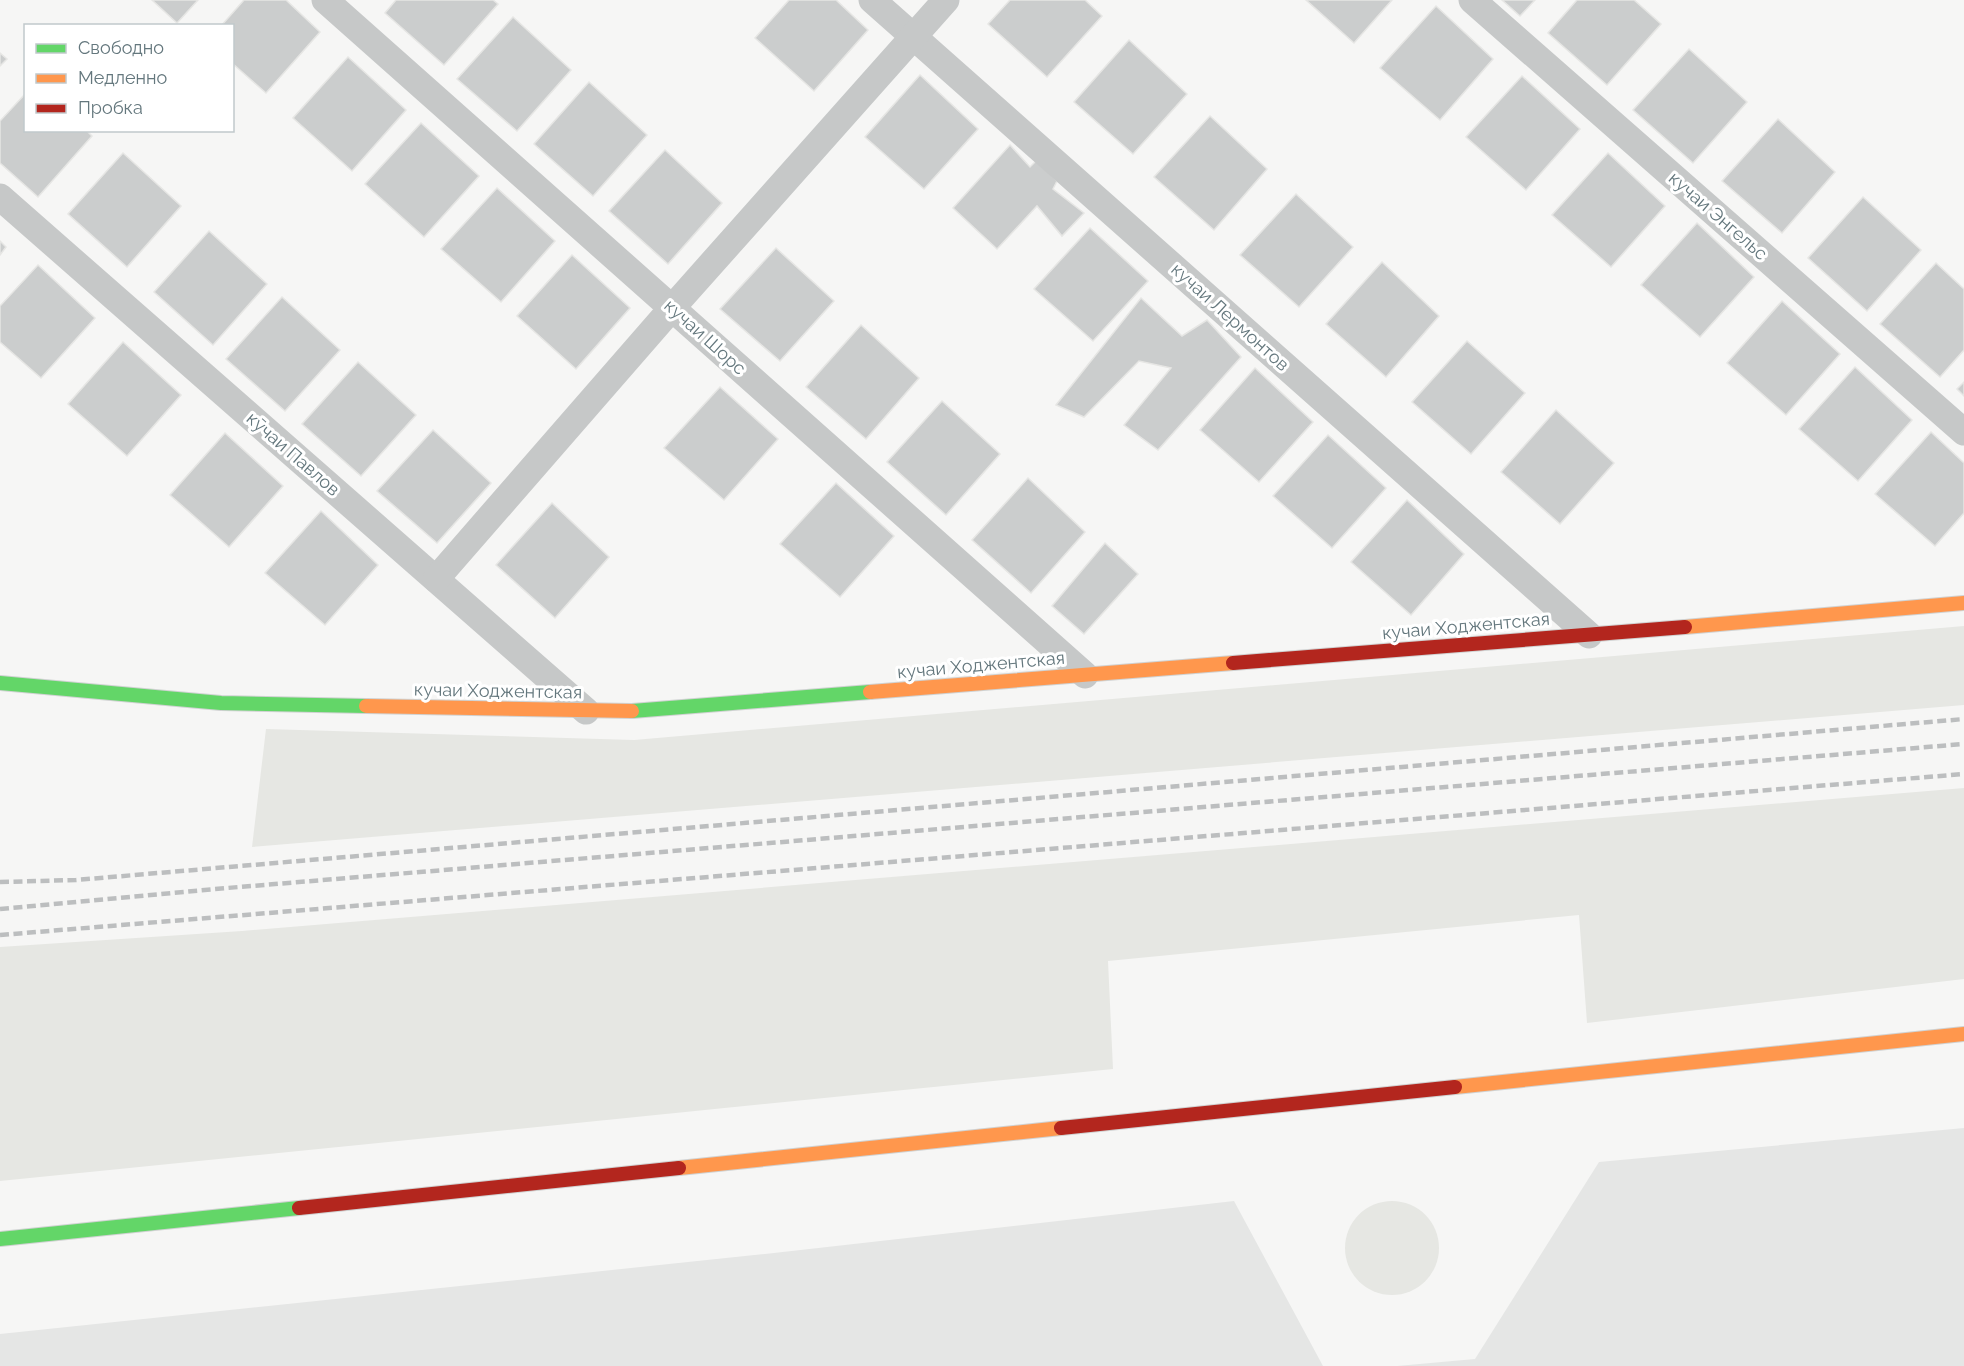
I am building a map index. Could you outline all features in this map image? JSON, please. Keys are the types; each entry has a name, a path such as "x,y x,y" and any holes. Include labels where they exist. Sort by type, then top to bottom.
{"main road":[{"name":"кучаи Ходжентская","path":"0,683 221,703 622,712 1964,603"},
{"path":"0,1239 1964,1034"}],"street":[{"name":"кучаи Шорс","path":"325,0 1085,675"},
{"name":"кучаи Лермонтов","path":"872,0 1589,635"},
{"path":"436,579 672,308 946,0"},
{"name":"кучаи Энгельс","path":"1472,0 1964,432"},
{"name":"кӯчаи Павлов","path":"0,197 586,711"}],"shaded area":[{"path":"1964,626 1964,705 252,847 266,729 634,740"},
{"path":"1964,788 1964,979 1587,1023 1579,915 1108,961 1113,1069 0,1181 0,947 242,931"},
{"path":"1964,1128 1964,1366 1397,1366 1475,1359 1599,1162"},
{"path":"1234,1201 1323,1366 0,1366 0,1334 765,1254"},
{"path":"1392,1201 1410,1205 1425,1215 1435,1230 1439,1248 1435,1266 1425,1281 1410,1291 1392,1295 1374,1291 1359,1281 1349,1266 1345,1248 1349,1230 1359,1215 1374,1205"}],"building":[{"path":"152,0 198,0 177,23"},
{"path":"244,0 286,0 320,32 266,93 234,65 234,24 223,24"},
{"path":"396,0 493,0 498,4 444,65 385,13"},
{"path":"789,0 836,0 868,30 814,91 755,38"},
{"path":"1010,0 1085,0 1102,16 1047,77 988,24"},
{"path":"1306,0 1392,0 1354,43"},
{"path":"1502,0 1535,0 1520,16"},
{"path":"1577,0 1634,0 1661,24 1607,85 1548,33"},
{"path":"1436,6 1493,59 1440,120 1380,68"},
{"path":"513,17 571,70 517,131 457,79"},
{"path":"1129,40 1187,94 1133,154 1074,102"},
{"path":"1689,49 1747,102 1693,163 1633,110"},
{"path":"0,53 7,59 0,66"},
{"path":"348,57 406,110 352,171 293,118"},
{"path":"920,75 978,129 924,189 865,137"},
{"path":"1522,76 1580,129 1526,190 1466,137"},
{"path":"589,82 647,135 593,196 534,144"},
{"path":"24,95 24,132 88,132 92,136 38,197 0,163 0,121"},
{"path":"1210,116 1267,169 1214,230 1154,177"},
{"path":"1778,119 1835,172 1782,233 1722,181"},
{"path":"421,123 479,176 424,237 365,184"},
{"path":"1010,145 1030,167 1037,160 1057,181 1053,189 1084,213 1062,236 1037,206 997,249 953,208"},
{"path":"665,150 722,203 668,264 609,211"},
{"path":"123,153 181,206 127,267 68,214"},
{"path":"1608,153 1665,206 1611,267 1552,215"},
{"path":"497,188 555,241 501,302 441,249"},
{"path":"1296,194 1353,247 1299,307 1240,255"},
{"path":"1863,197 1921,250 1867,311 1808,258"},
{"path":"1697,223 1754,277 1700,337 1641,285"},
{"path":"1090,228 1148,281 1093,341 1034,289"},
{"path":"209,231 267,284 213,345 154,292"},
{"path":"0,241 6,247 0,255"},
{"path":"776,248 834,301 780,361 720,309"},
{"path":"572,255 630,308 576,369 517,316"},
{"path":"1382,262 1439,316 1386,377 1326,324"},
{"path":"1936,263 1964,289 1964,350 1940,377 1880,324"},
{"path":"38,265 95,318 41,378 0,342 0,306"},
{"path":"282,297 340,350 285,411 226,359"},
{"path":"1141,298 1182,336 1207,320 1241,357 1158,450 1124,425 1171,368 1139,361 1084,417 1056,405"},
{"path":"1782,301 1840,354 1786,415 1727,363"},
{"path":"861,325 919,378 866,439 806,387"},
{"path":"1467,341 1525,393 1471,454 1412,402"},
{"path":"123,342 181,395 127,456 68,404"},
{"path":"358,362 416,415 361,476 302,424"},
{"path":"1855,367 1912,420 1858,481 1799,429"},
{"path":"1255,368 1313,422 1259,482 1200,430"},
{"path":"1964,382 1964,396 1957,389"},
{"path":"720,387 778,439 724,500 664,448"},
{"path":"942,401 1000,454 946,515 887,462"},
{"path":"1556,410 1614,463 1560,524 1501,472"},
{"path":"433,430 491,483 437,543 377,491"},
{"path":"1931,432 1964,463 1964,513 1935,546 1875,494"},
{"path":"225,433 283,486 229,547 170,495"},
{"path":"1328,435 1386,488 1332,548 1273,496"},
{"path":"1028,478 1085,532 1031,593 972,540"},
{"path":"836,483 894,536 840,597 780,544"},
{"path":"1407,500 1464,554 1411,615 1351,562"},
{"path":"552,503 609,557 555,618 496,565"},
{"path":"321,511 378,565 325,625 265,573"},
{"path":"1105,543 1138,574 1084,634 1052,606"}],"railway":[{"path":"0,882 76,880 1964,719"},
{"path":"0,909 227,888 1964,744"},
{"path":"0,935 1964,774"}],"traffic: fast":[{"path":"0,683 221,703 366,706"},
{"path":"632,711 870,692"},
{"path":"0,1239 299,1208"}],"traffic: slow":[{"path":"1685,627 1964,603"},
{"path":"870,692 1233,663"},
{"path":"366,706 632,711"},
{"path":"1455,1087 1964,1034"},
{"path":"679,1168 1061,1128"}],"traffic: jam":[{"path":"1233,663 1685,627"},
{"path":"1061,1128 1455,1087"},
{"path":"299,1208 679,1168"}]}
